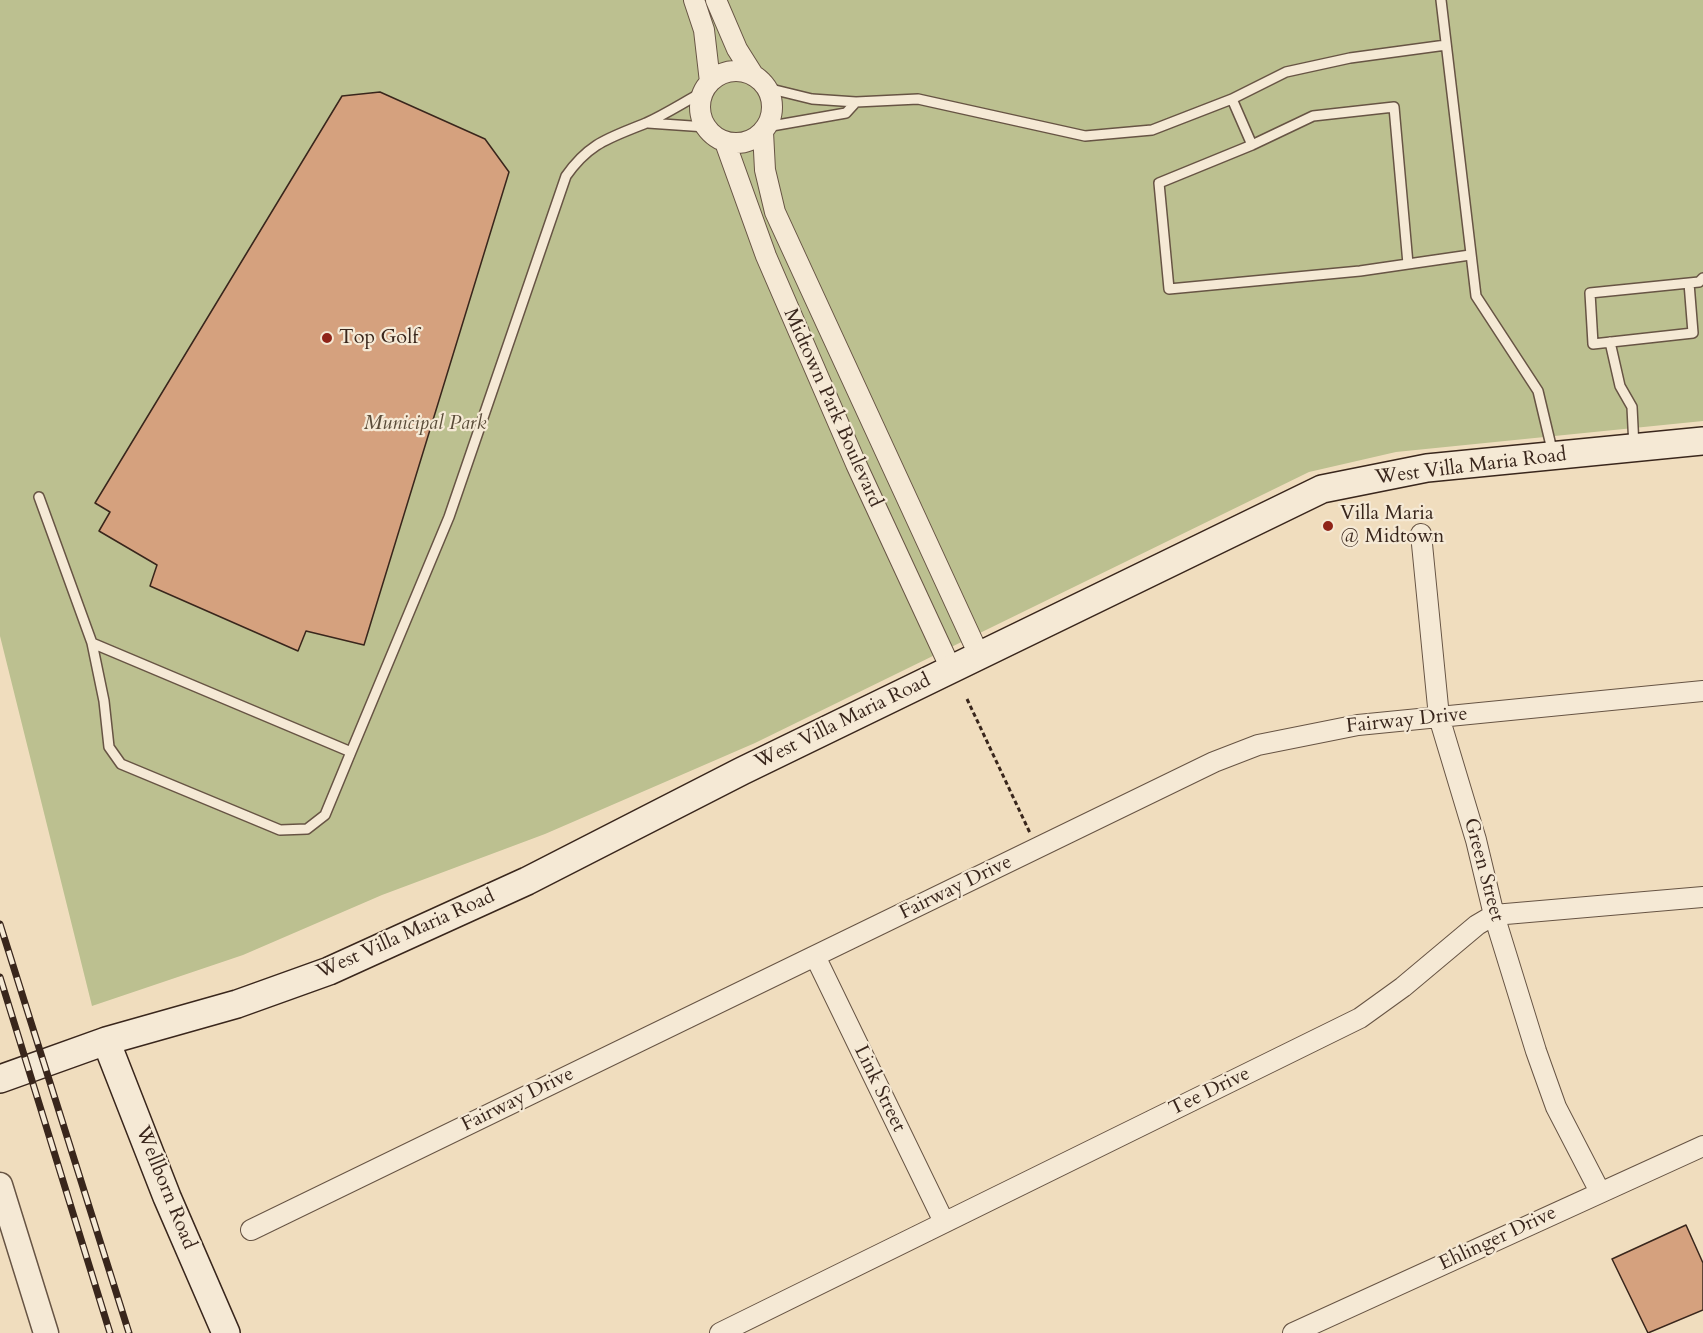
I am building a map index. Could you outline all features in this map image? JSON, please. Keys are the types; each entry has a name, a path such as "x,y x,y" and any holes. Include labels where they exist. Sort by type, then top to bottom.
{"main road":[{"name":"West Villa Maria Road","path":"0,1079 106,1041 237,1004 329,971 526,881 742,771 1322,489 1426,468 1703,441"},
{"name":"Wellborn Road","path":"106,1041 167,1197 226,1333"}],"street":[{"path":"694,0 705,38 707,87 701,116 706,127 725,141 745,142 765,129 772,108 760,82 737,49 717,0"},
{"path":"707,87 720,75 731,72 760,82"},
{"name":"Midtown Park Boulevard","path":"765,129 765,170 775,212 979,655"},
{"name":"Midtown Park Boulevard","path":"725,141 770,266 856,464 951,669"},
{"name":"Green Street","path":"1421,534 1439,717 1476,840 1494,915 1556,1107 1600,1192"},
{"name":"Fairway Drive","path":"251,1230 1214,762 1258,745 1358,725 1703,691"},
{"name":"Tee Drive","path":"720,1333 1360,1018 1403,987 1477,925 1494,915 1703,897"},
{"name":"Link Street","path":"815,956 944,1222"},
{"name":"Ehlinger Drive","path":"1293,1333 1703,1146"},
{"path":"0,1185 46,1333"}],"lane":[{"path":"1441,0 1476,296 1538,392 1554,457"},
{"path":"760,82 812,99 856,102 918,99 1085,136 1152,130 1232,99 1286,72 1350,58 1446,45"},
{"path":"39,497 92,643 104,701 109,747 121,764 280,830 307,829 325,815 449,517 566,176 593,146 617,133 646,123 707,87"},
{"path":"1232,99 1252,145"},
{"path":"765,129 846,113 856,102"},
{"path":"1408,264 1394,107 1313,116 1252,145 1159,183 1169,289 1350,272 1408,264 1470,255"},
{"path":"646,123 706,127"},
{"path":"1689,283 1693,333 1593,344 1590,293 1689,283 1700,282 1703,278"},
{"path":"1610,342 1620,386 1632,407 1635,449"},
{"path":"92,643 351,752"}],"path":[{"path":"967,699 1037,848"}],"green space":[{"name":"Municipal Park","path":"0,0 1703,0 1703,421 1396,452 1309,472 755,743 545,834 382,895 243,955 92,1006 0,636"}],"building":[{"name":"Top Golf","path":"380,92 485,139 509,172 364,645 306,631 298,651 150,586 157,565 99,531 110,512 95,503 342,96"},
{"path":"1686,1225 1703,1263 1703,1310 1648,1333 1612,1259"}],"railway":[{"path":"0,924 129,1333"},
{"path":"0,977 110,1333"}],"place":[{"name":"Top Golf","path":"327,338"},
{"name":"Villa Maria @ Midtown","path":"1328,526"}]}
